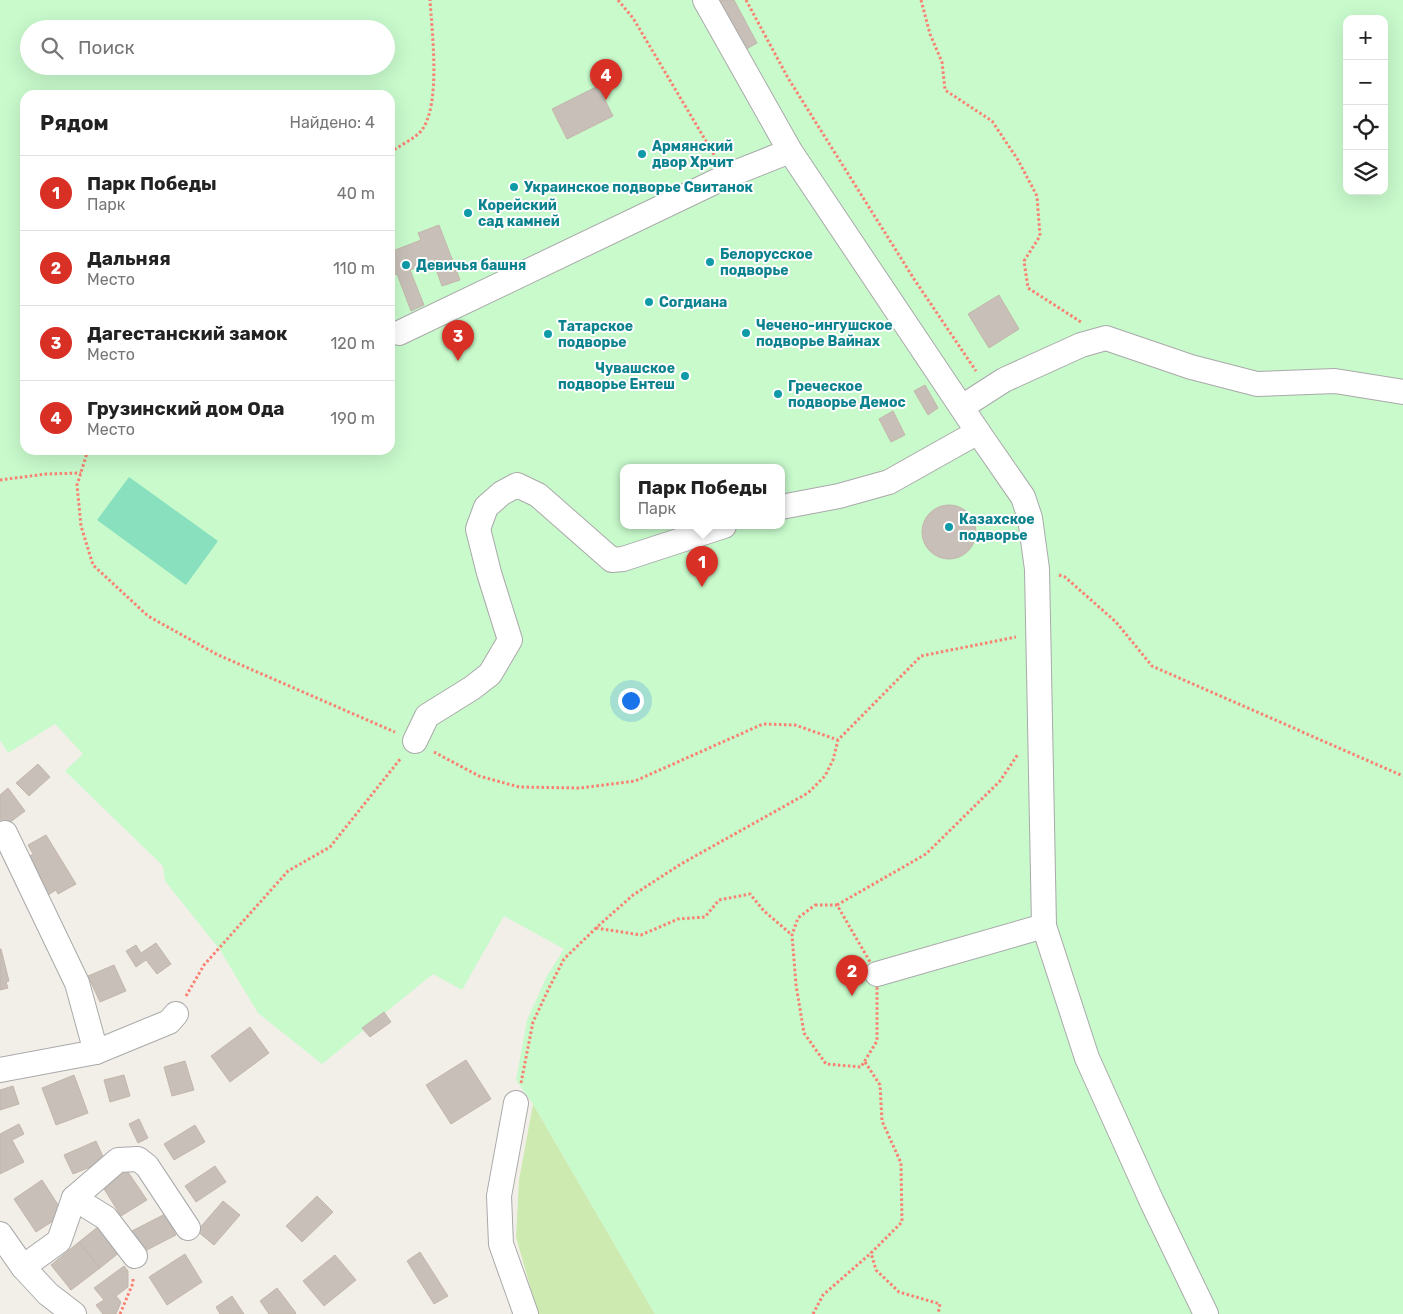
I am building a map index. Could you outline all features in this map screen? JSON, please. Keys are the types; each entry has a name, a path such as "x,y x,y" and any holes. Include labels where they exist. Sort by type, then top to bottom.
{"street":[{"path":"706,0 790,151 1023,497 1030,518 1037,569 1044,926 1087,1058 1152,1202 1206,1314"},
{"path":"399,332 727,176 790,151"},
{"path":"962,407 1004,380 1081,345 1106,338 1192,366 1257,384 1335,381 1403,392"},
{"path":"785,506 838,496 889,482 978,432"},
{"path":"414,741 427,716 472,688 490,674 510,640 489,573 478,529 486,507 502,493 518,486 538,495 612,560 623,559 715,529"},
{"path":"5,833 77,983 96,1052"},
{"path":"877,974 1044,926"},
{"path":"0,1070 96,1052 169,1022 176,1014"},
{"path":"516,1103 500,1196 501,1244 526,1314"},
{"path":"23,1268 58,1241 74,1198 118,1160 138,1159 147,1166 188,1228"},
{"path":"74,1198 106,1218 134,1256"},
{"path":"0,1234 23,1268 48,1294 74,1314"}],"path":[{"path":"395,149 421,131 432,106 434,67 430,0"},
{"path":"618,0 633,18 727,176"},
{"path":"746,0 788,78 914,279 989,390"},
{"path":"921,0 930,34 942,62 945,90 992,121 1018,160 1037,196 1040,236 1024,261 1028,288 1106,338"},
{"path":"86,455 77,485 81,526 92,565 148,616 218,655 414,741 479,776 519,787 580,788 635,781 763,724 795,725 838,740"},
{"path":"0,480 46,474 81,473"},
{"path":"1037,569 1065,577 1116,622 1152,666 1403,776"},
{"path":"516,1103 534,1022 549,988 564,959 596,928 633,895 681,864 808,793 825,776 833,760 838,740 921,656 1038,632"},
{"path":"176,1014 204,965 288,871 330,847 414,741"},
{"path":"837,905 877,974 877,1041 861,1067 826,1064 804,1033 796,985 792,935 798,918 815,905 837,905 926,854 1000,781 1020,750"},
{"path":"596,928 641,935 678,919 705,918 719,900 750,894 764,911 792,935"},
{"path":"813,1314 823,1295 902,1222 901,1163 882,1121 880,1085 865,1062"},
{"path":"871,1252 876,1270 899,1292 940,1304 938,1314"},
{"path":"120,1314 133,1283 134,1256"}],"green space":[{"path":"0,0 1403,0 1403,1314 655,1314 533,1104 516,1080 527,1020 547,976 564,949 504,916 462,990 433,974 322,1064 258,1013 220,950 165,881 163,866 65,771 83,754 55,724 8,753 0,740"},
{"path":"129,477 218,541 186,585 97,520"},
{"path":"533,1104 655,1314 538,1314 516,1237 519,1180"}],"building":[{"path":"713,0 734,0 757,43 741,52"},
{"path":"598,86 613,116 567,139 552,109"},
{"name":"Девичья башня","path":"439,225 460,280 442,286 433,261 410,270 424,305 411,311 397,274 395,275 395,250 421,240 418,233"},
{"path":"999,295 1019,329 989,348 968,314"},
{"path":"925,385 938,408 928,415 914,391"},
{"path":"893,411 905,435 891,442 879,419"},
{"path":"944,505 954,505 964,509 972,517 976,532 972,547 964,555 954,559 944,559 934,555 926,547 922,537 922,527 926,517 934,509"},
{"path":"38,764 50,777 29,796 16,783"},
{"path":"8,788 25,811 5,826 0,819 0,795"},
{"path":"46,835 76,884 58,894 56,890 48,895 26,858 33,854 28,845"},
{"path":"156,943 171,964 157,974 146,960 136,967 126,951 136,945 141,953"},
{"path":"0,949 9,981 6,982 8,988 0,990"},
{"path":"114,965 126,991 100,1002 88,976"},
{"path":"384,1012 391,1022 370,1037 362,1028"},
{"path":"250,1027 269,1053 230,1082 211,1056"},
{"path":"466,1060 491,1099 451,1124 426,1085"},
{"path":"185,1061 194,1090 172,1096 164,1067"},
{"path":"74,1075 88,1113 56,1125 42,1088"},
{"path":"124,1075 130,1096 110,1102 104,1080"},
{"path":"13,1086 19,1104 0,1110 0,1090"},
{"path":"139,1119 148,1138 138,1143 129,1124"},
{"path":"19,1124 24,1134 12,1140 24,1162 0,1174 0,1134"},
{"path":"195,1125 205,1142 174,1160 164,1144"},
{"path":"96,1141 105,1161 73,1174 64,1155"},
{"path":"215,1166 226,1182 196,1202 185,1186"},
{"path":"126,1169 147,1200 121,1216 101,1184"},
{"path":"42,1180 64,1214 36,1232 14,1199"},
{"path":"317,1196 333,1212 302,1242 286,1226"},
{"path":"223,1201 240,1215 214,1245 197,1231"},
{"path":"165,1214 176,1235 141,1253 130,1232"},
{"path":"104,1222 125,1248 100,1268 79,1242"},
{"path":"79,1242 100,1268 71,1290 51,1265"},
{"path":"420,1252 448,1296 434,1304 407,1261"},
{"path":"185,1254 202,1282 167,1305 149,1277"},
{"path":"335,1255 356,1280 324,1306 303,1281"},
{"path":"124,1266 128,1271 128,1287 116,1296 121,1302 116,1314 103,1314 96,1305 104,1300 94,1288"},
{"path":"277,1288 295,1314 269,1314 260,1301"},
{"path":"232,1296 244,1314 220,1314 216,1307"}],"place":[{"name":"Грузинский дом Ода","path":"606,100"},
{"name":"Армянский двор Хрчит","path":"642,154"},
{"name":"Украинское подворье Свитанок","path":"514,187"},
{"name":"Корейский сад камней","path":"468,213"},
{"name":"Белорусское подворье","path":"710,262"},
{"name":"Девичья башня","path":"406,265"},
{"name":"Согдиана","path":"649,302"},
{"name":"Чечено-ингушское подворье Вайнах","path":"746,333"},
{"name":"Татарское подворье","path":"548,334"},
{"name":"Дагестанский замок","path":"458,361"},
{"name":"Чувашское подворье Ентеш","path":"685,376"},
{"name":"Греческое подворье Демос","path":"778,394"},
{"name":"Казахское подворье","path":"949,527"},
{"name":"Парк Победы","path":"702,587"},
{"name":"Дальняя","path":"852,996"}]}
